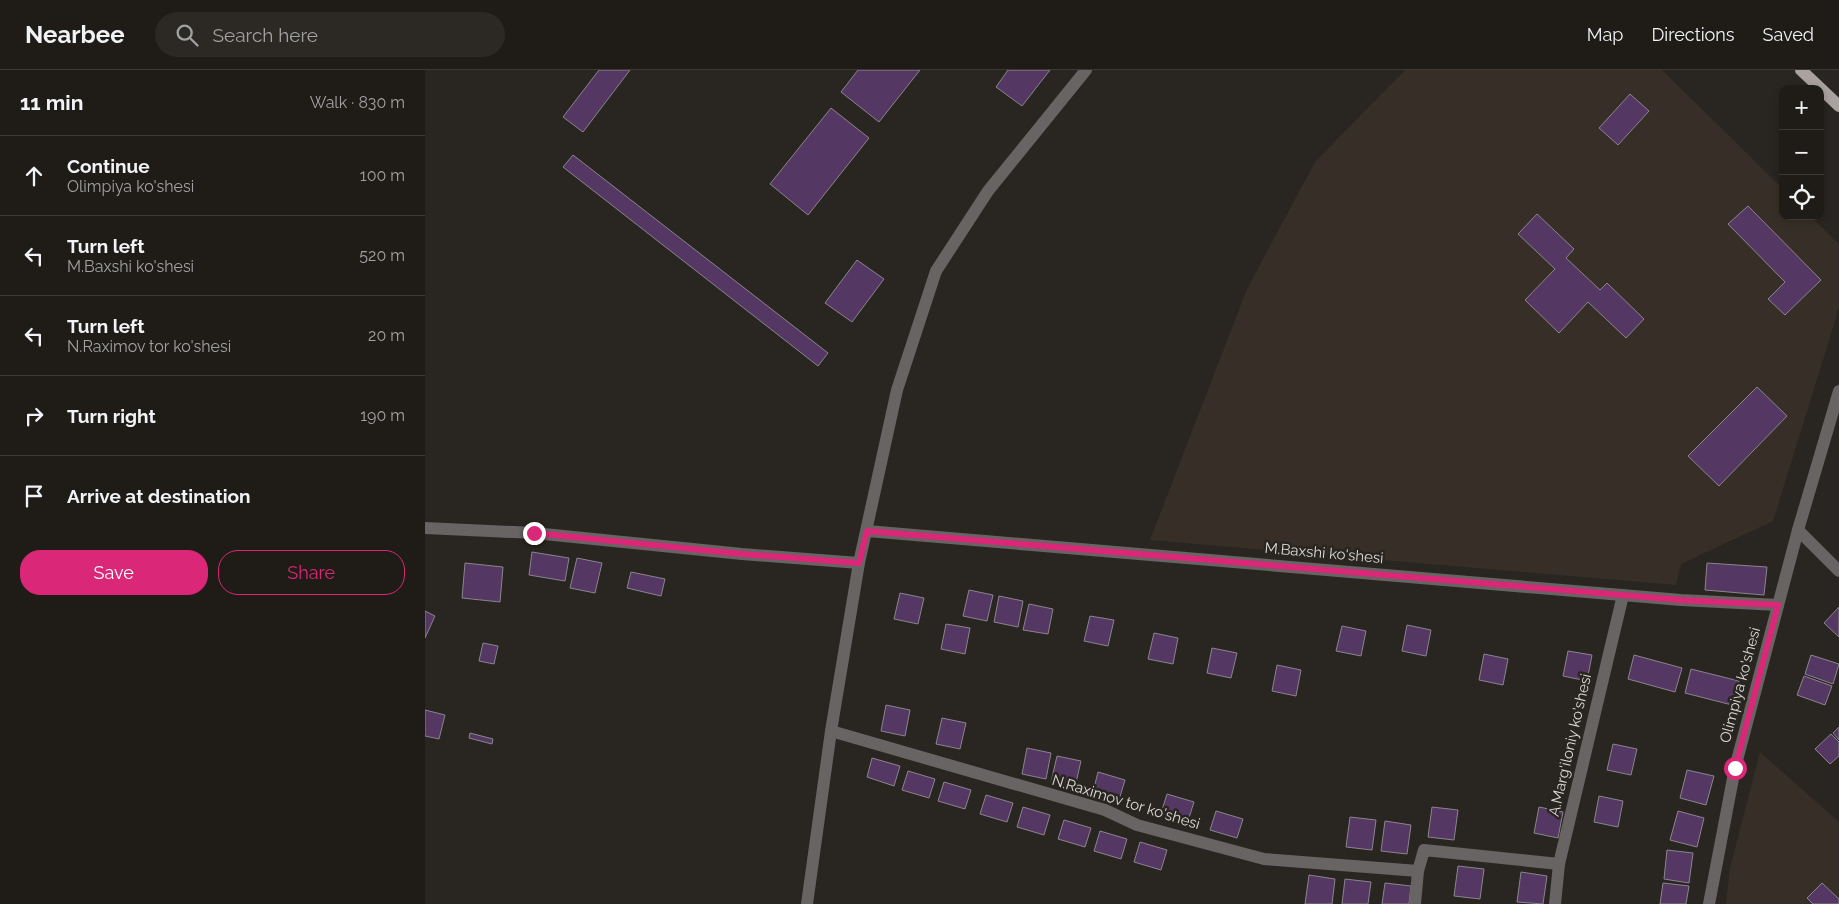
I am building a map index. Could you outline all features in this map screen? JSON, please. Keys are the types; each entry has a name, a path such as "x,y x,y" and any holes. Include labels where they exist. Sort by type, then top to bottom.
{"main road":[{"path":"1801,70 1839,106"}],"street":[{"path":"807,904 831,731 859,563 897,390 936,271 988,191 1086,70"},
{"name":"Olimpiya ko'shesi","path":"1709,904 1735,768 1798,530 1839,391"},
{"path":"425,528 534,533 742,554 859,563"},
{"path":"1798,530 1839,571"},
{"name":"M.Baxshi ko'shesi","path":"867,531 1623,595 1778,605"},
{"name":"A.Marg'iloniy ko'shesi","path":"1555,904 1559,864 1623,595"},
{"name":"N.Raximov tor ko'shesi","path":"831,731 1105,810 1137,825 1264,859 1418,871"},
{"path":"1415,904 1418,871 1424,850 1559,864"}],"shaded area":[{"path":"1405,70 1662,70 1779,185 1779,220 1814,220 1839,244 1839,308 1773,521 1681,564 1676,585 1150,540 1247,289 1315,162"},
{"path":"1760,752 1839,822 1839,904 1726,904 1730,868"}],"building":[{"path":"599,70 630,70 583,132 563,117"},
{"path":"858,70 920,70 879,122 841,92"},
{"path":"1008,70 1050,70 1022,106 996,87"},
{"path":"1630,94 1649,111 1618,145 1599,128"},
{"path":"831,108 869,138 808,215 770,184"},
{"path":"573,155 828,353 818,366 563,167"},
{"path":"1748,206 1821,280 1785,315 1768,299 1785,282 1728,224"},
{"path":"1537,214 1574,249 1566,258 1600,290 1607,283 1644,319 1626,338 1588,302 1559,333 1525,300 1555,269 1518,234"},
{"path":"857,260 884,279 852,322 825,303"},
{"path":"1757,387 1787,416 1719,486 1688,456"},
{"path":"532,552 569,558 565,581 529,575"},
{"path":"577,558 602,563 595,593 570,588"},
{"path":"465,563 503,567 500,602 462,598"},
{"path":"1707,563 1767,567 1764,595 1705,590"},
{"path":"631,572 665,579 661,596 627,588"},
{"path":"969,590 993,595 987,621 963,616"},
{"path":"900,593 924,598 918,624 894,619"},
{"path":"999,596 1023,601 1018,627 994,622"},
{"path":"1029,604 1053,609 1048,634 1023,630"},
{"path":"1839,607 1839,637 1824,623"},
{"path":"425,611 435,616 425,638"},
{"path":"1090,616 1114,620 1108,646 1084,641"},
{"path":"946,624 970,628 965,654 941,649"},
{"path":"1407,625 1431,630 1426,656 1402,651"},
{"path":"1342,626 1366,631 1361,656 1336,651"},
{"path":"1154,633 1178,638 1173,664 1148,659"},
{"path":"483,643 498,646 494,664 479,661"},
{"path":"1212,648 1237,653 1231,678 1207,673"},
{"path":"1568,651 1592,655 1587,681 1563,676"},
{"path":"1484,654 1508,659 1503,685 1479,680"},
{"path":"1634,655 1682,668 1675,692 1628,679"},
{"path":"1811,655 1839,664 1833,684 1805,674"},
{"path":"1277,665 1301,670 1296,696 1272,691"},
{"path":"1691,669 1739,681 1732,705 1685,693"},
{"path":"1804,676 1832,686 1825,705 1797,695"},
{"path":"886,705 910,710 905,736 881,731"},
{"path":"425,710 445,715 439,739 425,736"},
{"path":"942,718 966,723 960,749 936,744"},
{"path":"1839,727 1839,740 1833,733"},
{"path":"470,733 493,739 492,744 469,738"},
{"path":"1831,734 1839,742 1839,756 1830,764 1815,749"},
{"path":"1613,744 1637,749 1631,775 1607,770"},
{"path":"1027,748 1051,753 1046,779 1022,774"},
{"path":"1057,756 1081,761 1075,787 1051,782"},
{"path":"872,758 900,766 894,786 867,777"},
{"path":"1687,770 1714,776 1706,805 1680,798"},
{"path":"908,771 935,779 929,798 902,790"},
{"path":"1098,772 1125,780 1119,800 1093,792"},
{"path":"944,782 971,790 965,809 938,801"},
{"path":"1167,794 1194,802 1188,821 1161,813"},
{"path":"986,795 1013,803 1007,822 980,814"},
{"path":"1599,796 1623,801 1618,827 1594,822"},
{"path":"1023,807 1050,815 1044,835 1017,827"},
{"path":"1432,807 1458,810 1454,840 1428,837"},
{"path":"1539,807 1563,812 1558,838 1534,833"},
{"path":"1216,811 1243,819 1237,838 1210,830"},
{"path":"1678,811 1704,818 1697,847 1670,840"},
{"path":"1350,817 1376,820 1372,850 1346,847"},
{"path":"1064,820 1091,828 1085,847 1058,839"},
{"path":"1385,821 1411,825 1407,854 1381,851"},
{"path":"1100,831 1127,839 1121,859 1094,851"},
{"path":"1140,842 1167,850 1161,870 1134,862"},
{"path":"1667,850 1693,853 1689,883 1664,879"},
{"path":"1458,866 1484,869 1480,899 1454,896"},
{"path":"1521,872 1547,876 1543,904 1517,902"},
{"path":"1309,875 1335,879 1332,904 1305,904"},
{"path":"1345,879 1371,882 1368,904 1342,904"},
{"path":"1385,883 1411,886 1409,904 1382,904"},
{"path":"1663,883 1689,886 1686,904 1660,904"},
{"path":"1822,883 1839,899 1839,904 1813,904 1807,898"}],"route":[{"path":"534,533 742,554 859,563 867,531 1681,600 1778,605 1735,768"}]}
